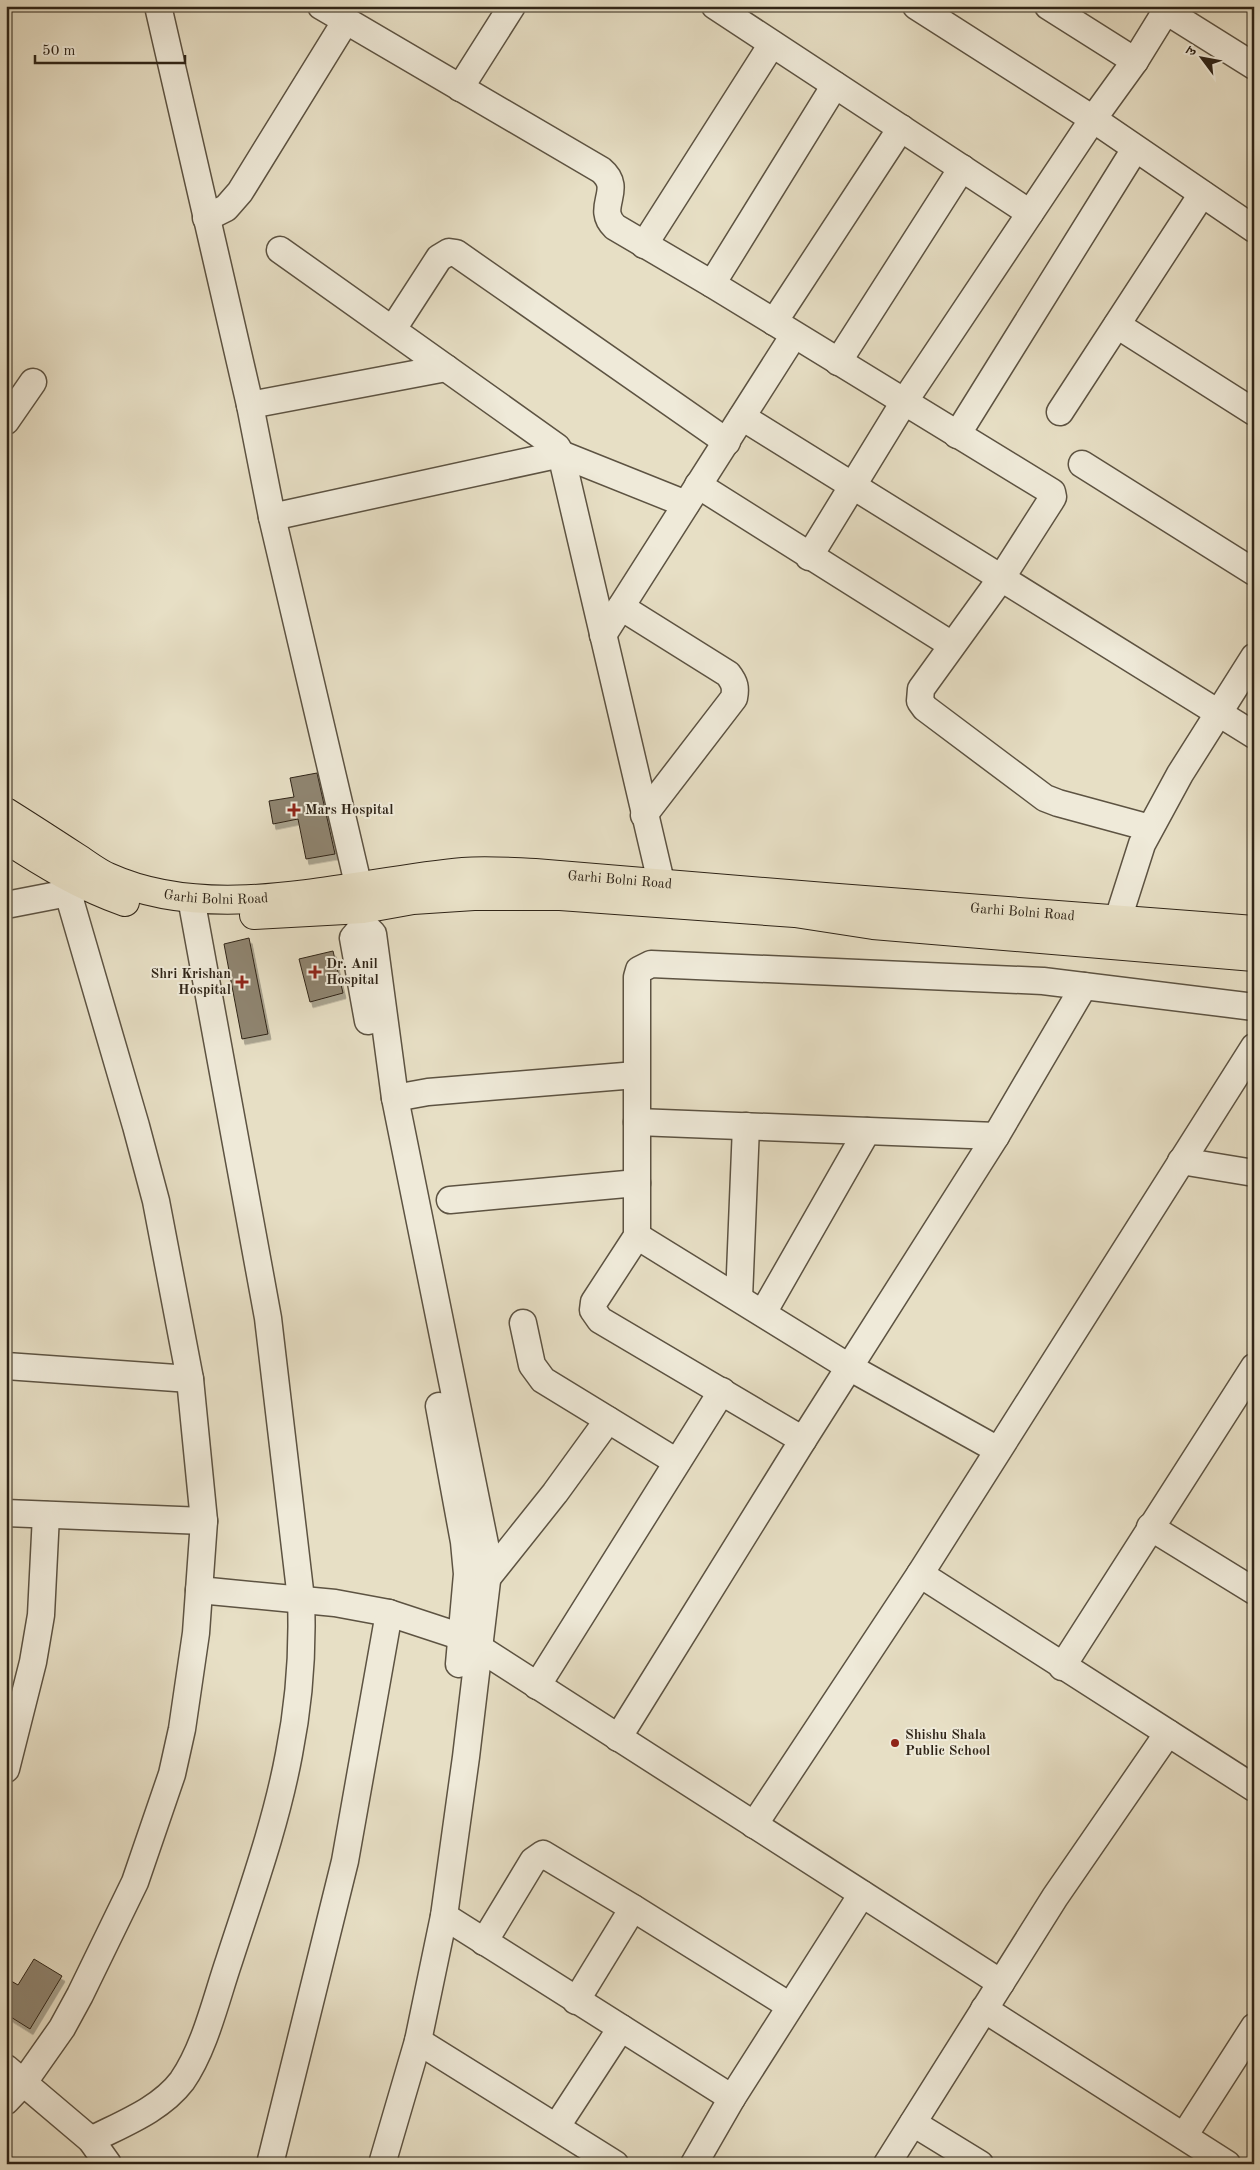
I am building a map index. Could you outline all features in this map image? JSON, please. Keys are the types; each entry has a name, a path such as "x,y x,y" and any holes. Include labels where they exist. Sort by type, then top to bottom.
{"main road":[{"name":"Garhi Bolni Road","path":"6,812 87,886"},
{"name":"Garhi Bolni Road","path":"6,838 41,862 87,886 157,892 193,907 279,896 362,907 462,872 493,871 662,893 873,925 1254,957"},
{"name":"Garhi Bolni Road","path":"662,893 825,897 1254,930"}],"street":[{"path":"158,6 250,405 272,518 362,907 374,934 395,1098 489,1564 488,1577 470,1642 429,1909 401,2034 367,2164"},
{"path":"321,6 345,22 606,174 611,180 612,187 606,211 607,220 615,227 1048,489 1053,497 1002,577 921,689 920,702 925,708 1045,798 1150,828"},
{"path":"460,88 512,6"},
{"path":"715,6 1030,214"},
{"path":"916,6 1092,119 1254,229"},
{"path":"1048,6 1135,61"},
{"path":"809,556 904,402 1092,119 1135,61 1167,9 1254,66"},
{"path":"206,218 226,208 240,192 345,22"},
{"path":"644,245 772,44"},
{"path":"712,284 835,85"},
{"path":"603,635 742,417 784,329 901,128"},
{"path":"957,435 1135,149"},
{"path":"838,362 962,168"},
{"path":"1060,412 1202,194"},
{"path":"280,250 557,447 561,454 662,893"},
{"path":"393,329 439,258 449,252 456,253 727,442"},
{"path":"1117,325 1254,412"},
{"path":"250,405 446,368"},
{"path":"6,421 33,382"},
{"path":"742,417 1002,577 1217,714 1254,735"},
{"path":"272,518 561,454 692,495 809,556 952,645"},
{"path":"1082,464 1254,572"},
{"path":"621,606 728,674 734,682 736,690 734,698 644,815"},
{"path":"1112,945 1118,919 1142,844 1180,774 1254,657"},
{"path":"6,906 87,886 136,1126 156,1201 190,1379 204,1521 196,1633 182,1729 172,1774 135,1882 62,2028 15,2075 6,2101"},
{"path":"91,2140 148,2111 167,2098 182,2081 196,2054 267,1842 290,1753 301,1652 301,1599 268,1318 193,907"},
{"path":"362,907 352,938 464,1542 468,1574 470,1642 466,1757 444,1916 418,2041 382,2164"},
{"path":"803,1440 600,1320 593,1310 594,1302 636,1236 637,977 639,970 651,964 1043,982 1254,1007"},
{"path":"618,1738 803,1440 996,1136 1084,986"},
{"path":"754,1825 920,1574 1254,1047"},
{"path":"395,1098 428,1092 636,1076"},
{"path":"636,1122 996,1136"},
{"path":"739,1298 746,1126"},
{"path":"763,1313 866,1131"},
{"path":"1182,1161 1254,1173"},
{"path":"450,1200 637,1183"},
{"path":"636,1236 849,1367 998,1450"},
{"path":"523,1323 532,1365 536,1373 543,1380 677,1462"},
{"path":"6,1366 190,1379"},
{"path":"1062,1667 1254,1367"},
{"path":"537,1686 722,1391"},
{"path":"488,1577 555,1493 608,1420"},
{"path":"6,1513 204,1521"},
{"path":"6,1769 33,1662 41,1615 46,1515"},
{"path":"1150,1527 1254,1591"},
{"path":"920,1574 1062,1667 1254,1788"},
{"path":"199,1590 301,1599 389,1612 470,1642 1001,1983"},
{"path":"270,2164 345,1860 389,1612"},
{"path":"887,2164 1055,1897 1168,1733"},
{"path":"484,1942 533,1861 543,1854 790,2006"},
{"path":"694,2164 732,2098 862,1894"},
{"path":"576,2001 633,1908"},
{"path":"444,1916 732,2098"},
{"path":"984,2009 1227,2164"},
{"path":"1184,2136 1254,2027"},
{"path":"557,2126 621,2028"},
{"path":"418,2041 557,2126 615,2164"},
{"path":"15,2075 91,2140 108,2164"},
{"path":"913,2123 980,2164"}],"building":[{"path":"317,773 335,854 306,859 298,819 273,824 269,801 294,797 290,778"},
{"path":"249,938 268,1034 242,1039 224,944"},
{"path":"333,951 343,993 310,1002 299,959"},
{"path":"34,1959 62,1976 30,2029 6,2014 6,1978 18,1985"}],"place":[{"name":"Mars Hospital","path":"294,810"},
{"name":"Dr. Anil Hospital","path":"315,972"},
{"name":"Shri Krishan Hospital","path":"242,982"},
{"name":"Shishu Shala Public School","path":"895,1743"}]}
